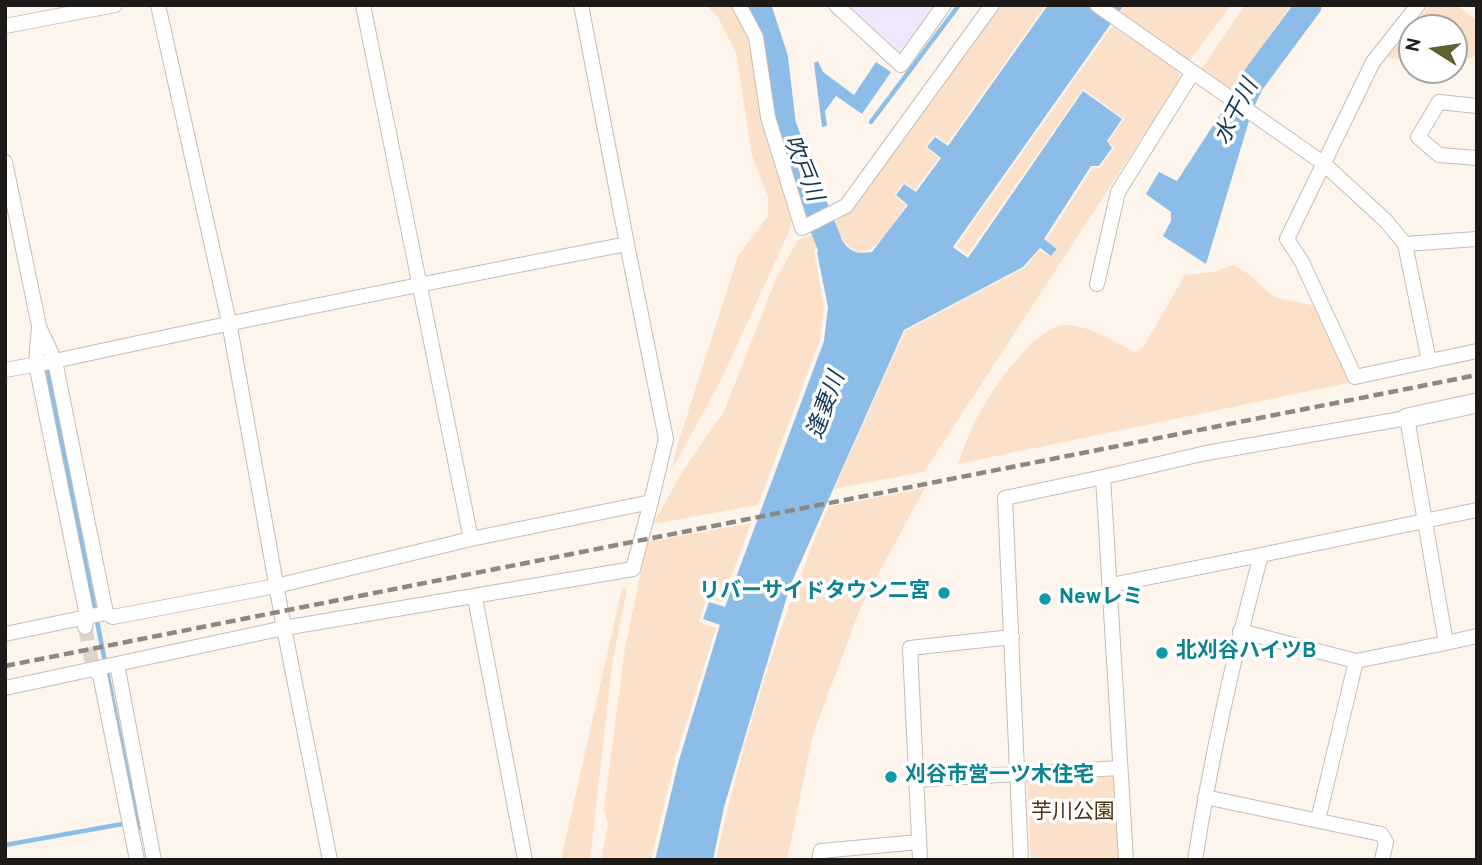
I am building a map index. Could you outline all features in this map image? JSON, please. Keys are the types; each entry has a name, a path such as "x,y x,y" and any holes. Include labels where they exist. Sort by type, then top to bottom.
{"street":[{"path":"5,26 115,5"},
{"path":"158,5 229,322 275,586 330,860"},
{"path":"363,5 471,539"},
{"path":"5,688 285,628 475,598 633,569 666,439 581,5"},
{"path":"738,5 757,37 768,117 802,228 846,206 992,5"},
{"path":"836,5 901,65 944,5"},
{"path":"1097,5 1323,163 1386,221 1405,244 1429,361"},
{"path":"1418,5 1373,62 1287,239 1302,262 1355,377 1477,351"},
{"path":"1097,284 1118,192 1193,72"},
{"path":"1477,106 1439,102 1418,137 1439,155 1477,158"},
{"path":"5,162 38,326 36,364 86,622"},
{"path":"1405,244 1477,239"},
{"path":"5,370 229,322 627,244"},
{"path":"38,326 55,361 106,612 113,617 275,586 471,539 651,502"},
{"path":"1021,860 1004,498 1206,453 1477,403"},
{"path":"1407,418 1446,643"},
{"path":"1103,477 1126,860"},
{"path":"1111,585 1477,510"},
{"path":"1195,860 1205,797 1240,631 1261,555"},
{"path":"475,598 525,860"},
{"path":"5,634 86,622 106,612"},
{"path":"1240,631 1356,661 1477,636"},
{"path":"920,860 914,780 910,648 1012,637"},
{"path":"1318,820 1356,661"},
{"path":"117,664 154,860"},
{"path":"93,669 100,675 137,860"},
{"path":"914,780 1119,768"},
{"path":"1205,797 1381,834 1386,842 1382,860"},
{"path":"819,860 821,850 919,842"}],"shaded area":[{"path":"847,5 936,5 900,57"}],"green space":[{"path":"706,5 734,5 753,39 793,215 788,234 721,380 673,468 675,453 738,256 768,216 768,196 752,156 736,53 718,17"},
{"path":"999,5 1046,5 947,144 935,135 925,147 939,158 915,190 904,182 894,195 906,205 886,234 869,250 860,252 851,248 842,238 837,241 832,225 849,209"},
{"path":"1125,5 1231,5 1189,62 1119,15"},
{"path":"1245,5 1291,5 1231,91 1204,74 1202,68"},
{"path":"1430,5 1457,5 1477,21 1477,56 1468,58 1468,14 1423,14"},
{"path":"1112,26 1175,67 1181,78 924,472 834,489 905,331 1024,268 1040,250 1051,257 1058,249 1046,240 1093,167 1100,168 1114,148 1108,142 1124,119 1083,89 967,255 956,246"},
{"path":"1398,44 1398,60 1387,57"},
{"path":"813,234 819,248 814,250 824,308 820,340 758,505 653,524 682,472 724,411 776,279 798,240"},
{"path":"1234,265 1250,275 1274,297 1316,306 1353,382 958,464 972,429 989,398 1012,365 1040,337 1054,328 1075,326 1102,335 1135,352 1144,346 1185,275 1213,272"},
{"path":"925,488 862,604 813,734 787,860 716,860 750,725 778,637 828,507"},
{"path":"751,523 722,602 706,598 699,622 716,628 675,759 651,860 601,860 608,824 604,808 625,648 647,542"},
{"path":"622,588 627,589 613,659 590,860 561,860"},
{"name":"芋川公園","path":"1114,768 1118,860 1031,860 1027,774"}],"water":[{"name":"逢妻川","path":"1048,5 1124,5 953,247 968,258 1083,91 1122,119 1107,141 1112,148 1099,166 1091,166 1044,239 1057,249 1051,256 1040,248 1023,267 904,330 790,586 724,807 713,860 655,860 679,760 720,625 703,619 709,602 725,607 824,341 828,307 817,252 823,249 816,233 830,227 836,243 842,240 854,252 872,252 908,205 896,195 904,184 916,192 941,158 927,147 935,137 948,146"},
{"path":"818,61 823,72 854,95 876,62 891,72 862,114 836,96 825,111 827,126 822,127 814,63"},
{"path":"1227,104 1249,121 1206,264 1163,236 1171,221 1171,212 1146,194 1159,172 1177,181"}],"waterway":[{"name":"吹戸川","path":"755,5 760,12 775,58 783,125 837,263"},
{"path":"871,122 959,5"},
{"name":"水干川","path":"1229,130 1251,83 1309,5"},
{"path":"47,369 138,828"},
{"path":"5,845 128,823"}],"tunnel":[{"path":"85,627 93,669"}],"railway":[{"path":"5,666 1477,375"}],"place":[{"name":"リバーサイドタウン二宮","path":"944,593"},
{"name":"Newレミ","path":"1045,599"},
{"name":"北刈谷ハイツB","path":"1162,653"},
{"name":"刈谷市営一ツ木住宅","path":"891,777"}]}
